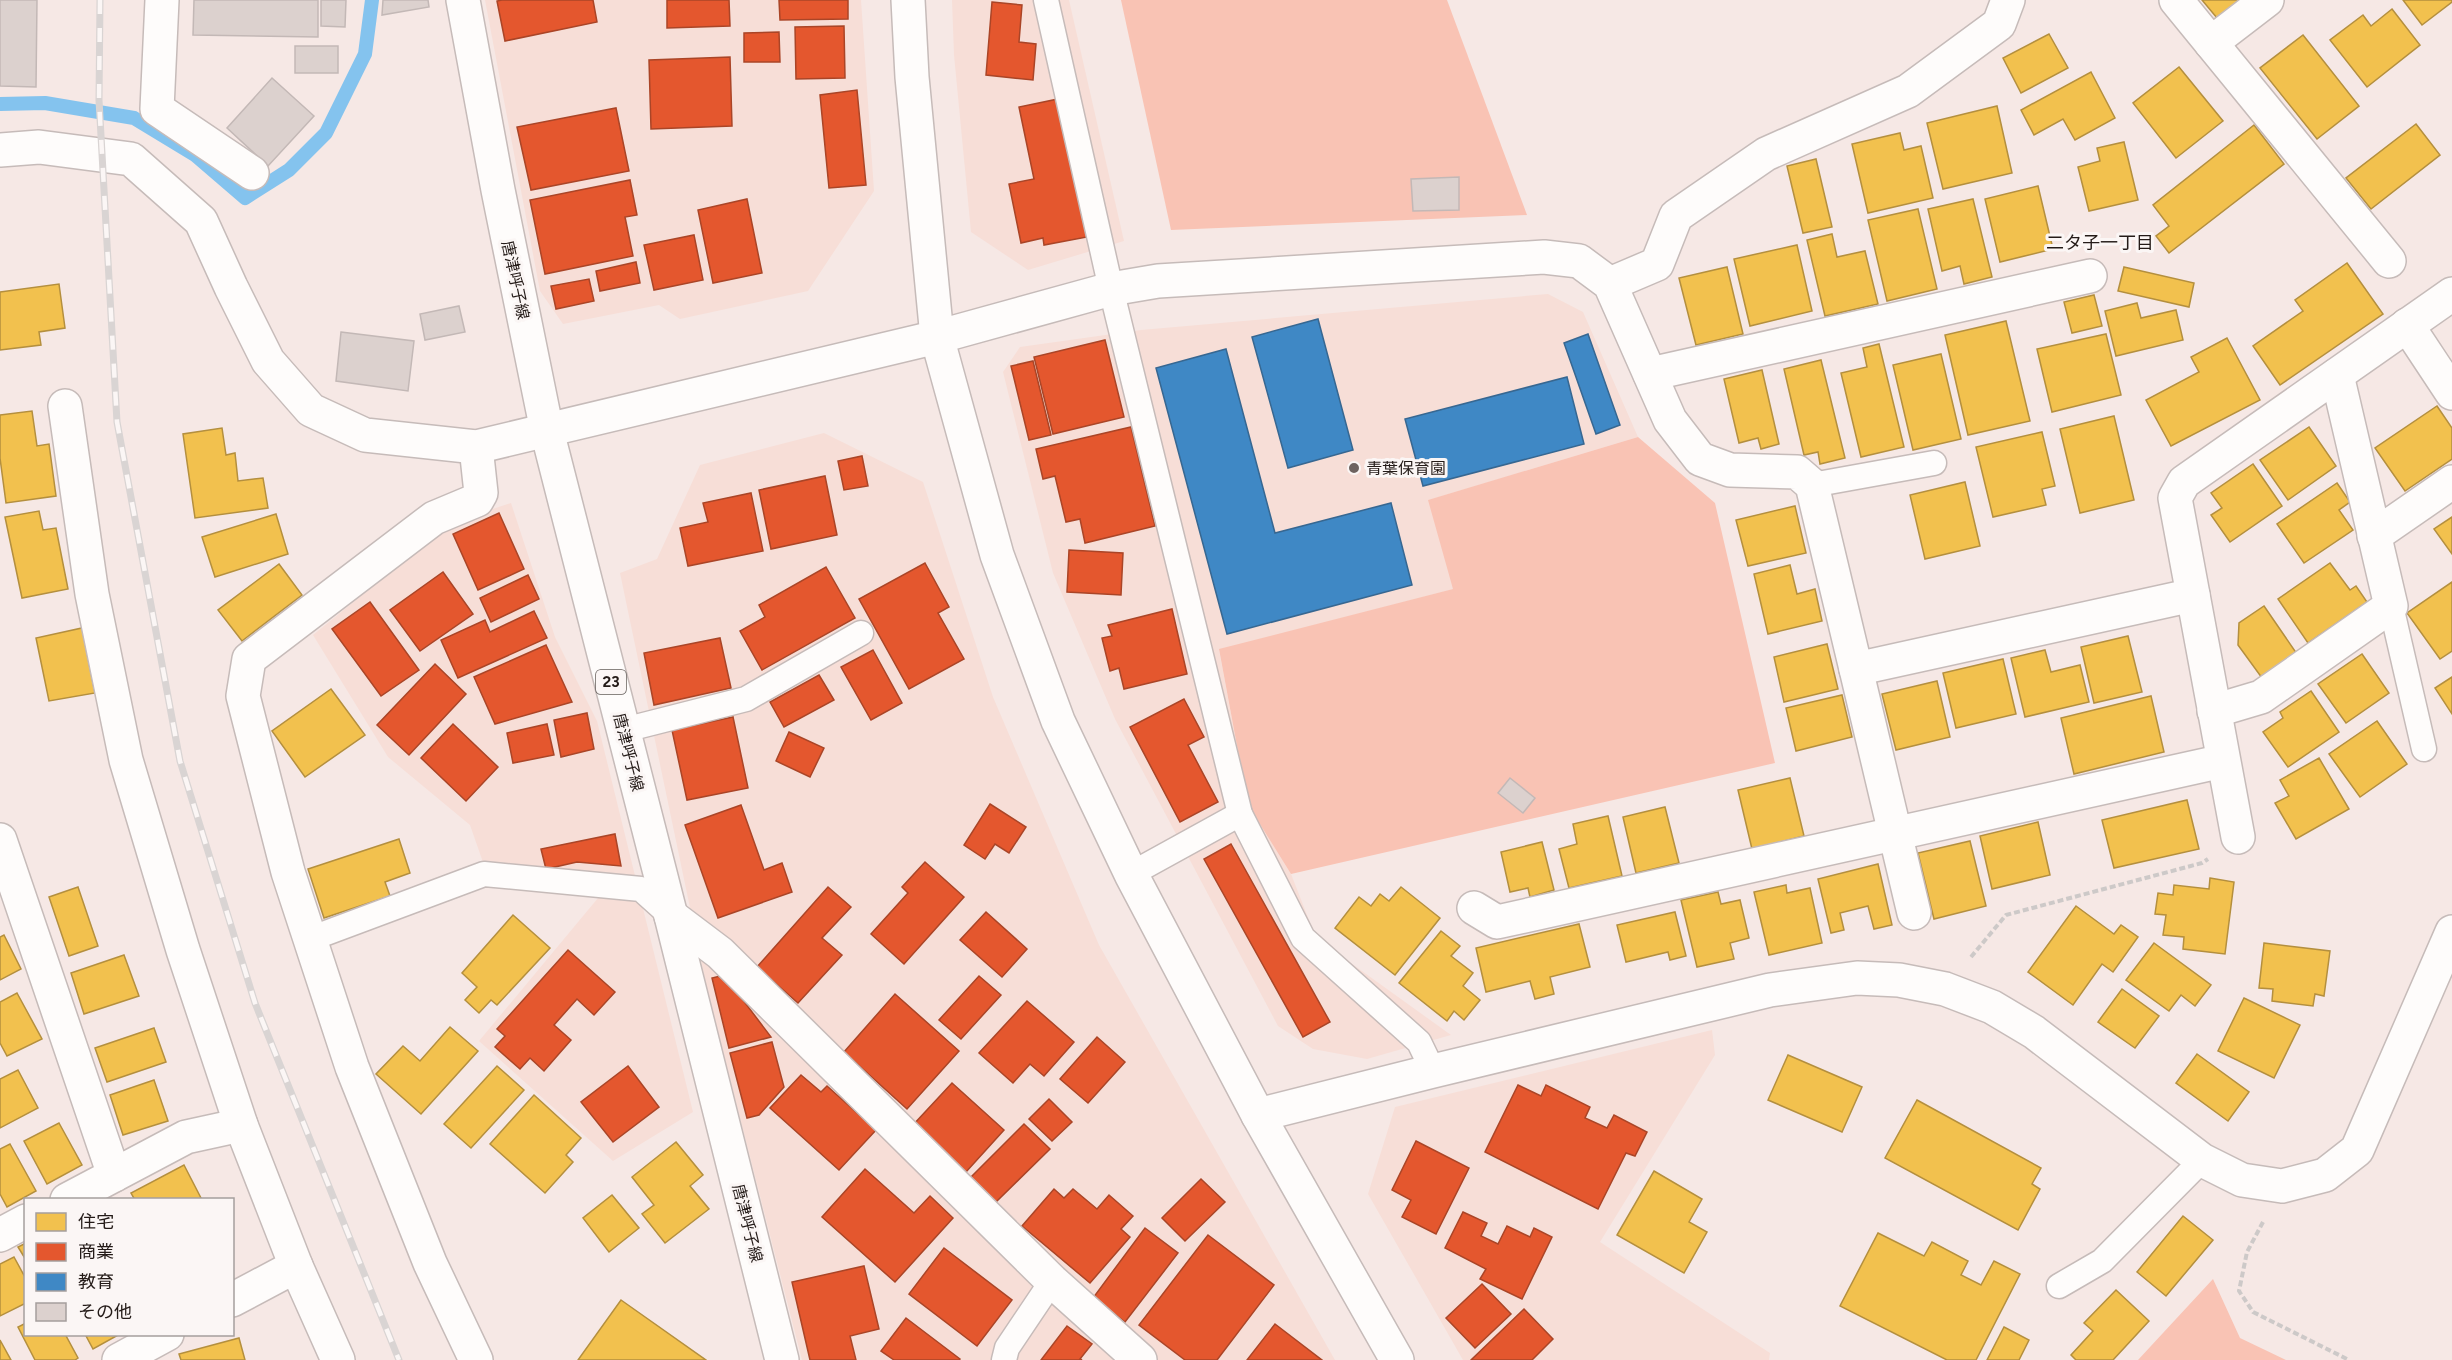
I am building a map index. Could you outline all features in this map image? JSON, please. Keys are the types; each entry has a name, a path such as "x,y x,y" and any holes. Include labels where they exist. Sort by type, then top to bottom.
{"street":[{"path":"162,0 157,109 252,172"},
{"name":"唐津呼子線","path":"463,0 498,190 547,431 782,1360"},
{"path":"908,0 912,77 937,337 997,555 1058,721 1131,874 1258,1115 1397,1360"},
{"path":"1610,284 1658,264 1676,216 1766,154 1908,91 1999,24 2008,0"},
{"path":"2176,0 2389,261"},
{"path":"2211,44 2267,0"},
{"path":"0,150 39,147 131,159 201,221 268,362 312,410 365,435 476,447 937,337 1111,289 1158,281 1544,257 1579,261 1610,284 1670,420 1700,459 1730,470 1797,472 1812,485 1914,912"},
{"path":"1650,374 2090,276"},
{"path":"2238,837 2175,498 2184,482 2452,294"},
{"path":"2408,325 2452,393"},
{"path":"2214,711 2261,696 2391,606 2337,375"},
{"path":"65,406 93,594 126,760 183,950 241,1125 296,1266 338,1360"},
{"path":"476,447 481,493 477,500 434,518 249,659 243,696 288,872 352,1067 430,1263 476,1360"},
{"path":"2374,536 2452,482"},
{"path":"1856,669 2193,595"},
{"path":"1474,908 1497,922 2223,761"},
{"path":"0,840 114,1174"},
{"path":"671,916 720,953 1052,1281 1140,1360"},
{"path":"1258,1115 1770,990 1857,978 1899,980 1945,989 1992,1007 2034,1032 2202,1160 2242,1180 2282,1186 2325,1174 2357,1150 2452,932"},
{"path":"71,1198 186,1137 241,1125"},
{"path":"0,1235 24,1222"},
{"path":"234,1299 296,1266"},
{"path":"119,1360 165,1336"}],"lane":[{"path":"1046,0 1111,289 1240,814 1304,938 1419,1042 1433,1071"},
{"path":"1812,485 1934,463"},
{"path":"2391,606 2424,749"},
{"path":"624,730 746,699 861,633"},
{"path":"1131,874 1240,814"},
{"path":"310,939 484,874 640,889 671,916"},
{"path":"2059,1286 2102,1261 2202,1160"},
{"path":"1004,1360 1007,1348 1052,1281"}],"path":[{"path":"1945,989 2006,915 2202,863 2238,837"},
{"path":"2247,1252 2239,1291 2253,1312 2349,1360"}],"shaded area":[{"path":"485,0 861,0 874,191 808,291 680,319 659,305 563,324 540,291"},
{"path":"952,0 1069,0 1124,241 1028,270 971,232 954,55"},
{"path":"1121,0 1447,0 1527,215 1171,230"},
{"path":"1548,294 1583,312 1638,437 1429,500 1454,589 1219,650 1248,805 1291,874 1316,938 1451,1035 1367,1059 1313,1049 1278,1026 1115,719 1053,573 1003,372 1020,347 1141,330"},
{"path":"824,433 923,482 993,697 1099,945 1335,1360 802,1360 707,989 620,573 657,559 700,465"},
{"path":"1638,437 1715,503 1775,763 1291,874 1248,805 1219,649 1453,589 1428,500"},
{"path":"511,503 555,637 597,721 693,1112 613,1161 479,1041 608,886 485,868 470,825 388,757 313,635 450,523"},
{"path":"1712,1030 1715,1055 1600,1242 1770,1353 1769,1360 1463,1360 1368,1194 1395,1107"},
{"path":"2213,1279 2240,1338 2286,1360 2138,1360"}],"building: 住宅":[{"path":"2202,0 2240,0 2217,18"},
{"path":"2403,0 2452,0 2452,2 2422,25"},
{"path":"2392,9 2420,45 2367,87 2330,40 2363,15 2371,26"},
{"path":"2049,34 2068,68 2021,93 2003,58"},
{"path":"2303,35 2359,106 2317,139 2260,68"},
{"path":"2179,67 2223,121 2176,158 2133,103"},
{"path":"2091,72 2115,118 2075,140 2063,119 2034,135 2021,110"},
{"path":"1997,106 2012,173 1943,189 1927,123"},
{"path":"2416,124 2440,155 2371,209 2346,178"},
{"path":"2254,125 2284,164 2169,253 2156,236 2169,226 2153,205"},
{"path":"1900,133 1904,150 1921,146 1933,198 1868,213 1852,144"},
{"path":"2124,142 2138,200 2089,211 2078,167 2100,161 2097,148"},
{"path":"1816,159 1832,227 1803,233 1787,166"},
{"path":"2038,186 2053,249 2000,262 1985,199"},
{"path":"1973,199 1992,277 1964,284 1960,266 1942,271 1928,209"},
{"path":"1918,209 1937,289 1887,301 1868,220"},
{"path":"1832,234 1837,257 1865,251 1878,304 1825,316 1807,240"},
{"path":"1797,245 1812,311 1750,326 1734,259"},
{"path":"2347,263 2383,314 2280,385 2253,346 2303,311 2295,300"},
{"path":"1727,267 1743,334 1696,345 1679,278"},
{"path":"2124,267 2194,283 2189,307 2118,291"},
{"path":"59,284 65,328 39,332 41,345 0,350 0,292"},
{"path":"2094,295 2102,326 2072,333 2064,302"},
{"path":"2137,303 2141,318 2176,310 2183,340 2116,356 2105,311"},
{"path":"2006,321 2030,421 1968,435 1945,335"},
{"path":"2106,334 2121,395 2052,412 2037,349"},
{"path":"2227,338 2260,400 2171,446 2146,400 2199,372 2191,357"},
{"path":"1879,344 1904,447 1861,457 1841,373 1867,367 1863,348"},
{"path":"1941,354 1961,439 1913,450 1893,365"},
{"path":"1821,360 1845,458 1820,464 1818,452 1804,455 1784,369"},
{"path":"1762,370 1779,444 1761,449 1758,438 1739,443 1724,379"},
{"path":"2437,406 2452,428 2452,459 2405,491 2375,448"},
{"path":"32,411 37,446 49,444 56,496 6,503 0,458 0,415"},
{"path":"2114,416 2134,500 2080,513 2060,429"},
{"path":"2309,427 2336,466 2288,500 2260,460"},
{"path":"222,428 226,455 235,453 238,481 263,478 268,508 195,518 183,434"},
{"path":"2042,432 2055,486 2042,489 2046,505 1993,517 1976,447"},
{"path":"2253,464 2282,506 2230,542 2211,515 2222,508 2211,493"},
{"path":"1965,482 1980,546 1925,559 1910,495"},
{"path":"2337,483 2350,502 2339,510 2353,530 2304,563 2277,524"},
{"path":"1795,506 1806,553 1748,566 1736,520"},
{"path":"39,511 43,530 56,528 68,589 22,598 5,517"},
{"path":"276,514 288,554 215,577 202,537"},
{"path":"2452,517 2452,554 2434,529"},
{"path":"2330,563 2350,590 2356,586 2367,602 2308,643 2278,599"},
{"path":"279,564 302,595 242,641 218,610"},
{"path":"1790,565 1797,594 1815,589 1822,621 1768,634 1754,574"},
{"path":"2452,582 2452,651 2440,659 2407,613"},
{"path":"2264,606 2297,654 2262,678 2238,645 2239,623"},
{"path":"82,628 95,693 49,701 36,638"},
{"path":"2128,636 2142,692 2094,703 2081,647"},
{"path":"1827,644 1838,689 1784,702 1774,657"},
{"path":"2045,650 2051,672 2080,665 2089,702 2025,717 2011,658"},
{"path":"2362,654 2389,693 2346,723 2318,684"},
{"path":"2003,659 2016,714 1956,728 1943,673"},
{"path":"2452,677 2452,714 2435,688"},
{"path":"1937,681 1950,737 1896,750 1882,694"},
{"path":"331,689 365,735 305,777 272,731"},
{"path":"2311,691 2339,732 2288,767 2263,732 2283,718 2280,712"},
{"path":"1842,695 1852,737 1796,751 1786,708"},
{"path":"2151,696 2164,752 2074,774 2061,718"},
{"path":"2377,721 2407,764 2360,797 2329,754"},
{"path":"2319,758 2349,809 2296,839 2275,803 2289,796 2280,780"},
{"path":"1790,778 1804,836 1752,849 1738,790"},
{"path":"2187,800 2199,849 2114,868 2102,820"},
{"path":"1665,807 1679,863 1636,873 1623,817"},
{"path":"1608,816 1622,876 1569,888 1559,849 1577,844 1573,824"},
{"path":"2038,822 2050,875 1992,889 1980,836"},
{"path":"399,839 410,873 385,882 390,896 324,918 308,869"},
{"path":"1970,841 1986,906 1934,919 1918,853"},
{"path":"1542,842 1554,890 1530,897 1528,888 1510,892 1501,852"},
{"path":"1878,864 1892,925 1874,929 1868,906 1840,913 1844,930 1831,933 1818,879"},
{"path":"2210,878 2234,882 2225,954 2183,949 2184,937 2163,935 2166,915 2155,914 2158,893 2173,895 2174,885 2209,889"},
{"path":"1786,885 1787,893 1810,888 1822,943 1769,955 1754,892"},
{"path":"78,887 98,946 69,956 49,897"},
{"path":"1401,887 1440,918 1395,975 1335,928 1359,897 1371,906 1380,894 1389,901"},
{"path":"1718,892 1721,904 1740,900 1749,938 1730,943 1734,959 1697,967 1681,900"},
{"path":"2076,906 2114,934 2121,925 2138,937 2113,972 2102,964 2073,1005 2028,972"},
{"path":"1675,912 1686,956 1670,960 1668,952 1626,962 1617,925"},
{"path":"513,915 550,948 497,1005 491,1000 479,1013 465,1000 477,987 462,973"},
{"path":"1579,924 1590,967 1550,977 1554,994 1535,999 1530,981 1486,992 1476,948"},
{"path":"1441,931 1460,946 1451,956 1473,973 1463,986 1480,1000 1464,1020 1454,1011 1447,1021 1399,983"},
{"path":"4,935 21,969 0,980 0,937"},
{"path":"2154,943 2211,985 2195,1006 2181,995 2169,1011 2126,980"},
{"path":"2264,943 2330,951 2324,996 2315,994 2313,1006 2272,1001 2273,989 2259,988"},
{"path":"124,955 139,996 84,1014 71,973"},
{"path":"2122,989 2159,1016 2135,1048 2098,1022"},
{"path":"17,993 42,1039 7,1056 0,1043 0,1002"},
{"path":"2244,998 2300,1025 2274,1078 2218,1051"},
{"path":"450,1027 478,1051 421,1114 376,1074 403,1046 420,1061"},
{"path":"154,1028 166,1062 107,1082 95,1048"},
{"path":"2197,1054 2249,1092 2228,1121 2176,1083"},
{"path":"1788,1055 1862,1087 1842,1132 1768,1100"},
{"path":"497,1066 524,1090 471,1148 444,1124"},
{"path":"18,1070 38,1108 0,1128 0,1079"},
{"path":"154,1080 168,1121 123,1135 110,1095"},
{"path":"534,1095 581,1138 566,1155 573,1162 545,1193 490,1144"},
{"path":"1917,1100 2041,1168 2032,1184 2040,1189 2018,1230 1885,1158"},
{"path":"59,1123 82,1165 47,1184 24,1141"},
{"path":"676,1142 703,1175 690,1186 709,1209 665,1243 642,1214 654,1205 632,1177"},
{"path":"10,1144 36,1191 7,1207 0,1194 0,1149"},
{"path":"184,1165 201,1198 134,1198 131,1193"},
{"path":"1654,1171 1702,1199 1689,1222 1707,1232 1684,1273 1617,1235"},
{"path":"612,1195 639,1228 609,1252 583,1218"},
{"path":"2183,1216 2213,1240 2166,1296 2137,1272"},
{"path":"1878,1233 1924,1256 1932,1242 1968,1261 1961,1275 1981,1285 1994,1261 2020,1274 1976,1360 1947,1360 1840,1306"},
{"path":"24,1244 24,1257 18,1247"},
{"path":"14,1257 24,1275 24,1304 0,1316 0,1264"},
{"path":"2116,1290 2149,1321 2113,1360 2076,1360 2071,1355 2093,1331 2084,1323"},
{"path":"621,1300 706,1360 578,1360"},
{"path":"24,1324 24,1336 66,1336 78,1358 75,1360 35,1360 18,1327"},
{"path":"2004,1327 2029,1340 2019,1360 1987,1360"},
{"path":"86,1336 116,1336 93,1349"},
{"path":"239,1338 245,1360 181,1360 179,1354"},
{"path":"0,1340 11,1360 0,1360"}],"building: 商業":[{"path":"593,0 597,22 505,41 497,1"},
{"path":"667,0 729,0 730,26 667,28"},
{"path":"779,0 848,0 848,19 780,20"},
{"path":"992,2 1022,5 1019,42 1036,44 1033,80 986,75"},
{"path":"844,26 845,78 796,79 795,27"},
{"path":"779,32 780,62 744,62 744,33"},
{"path":"730,57 732,126 651,129 649,60"},
{"path":"857,90 866,185 829,188 820,95"},
{"path":"1058,99 1087,237 1044,245 1043,238 1021,243 1009,184 1034,179 1019,107"},
{"path":"616,108 629,171 531,190 517,127"},
{"path":"630,180 637,215 625,217 633,256 545,274 530,200"},
{"path":"747,199 762,273 713,283 698,210"},
{"path":"694,235 703,280 654,290 644,245"},
{"path":"636,262 640,283 600,291 596,271"},
{"path":"589,279 594,301 556,309 551,286"},
{"path":"1105,340 1124,417 1053,434 1034,357"},
{"path":"1033,361 1051,435 1029,440 1011,366"},
{"path":"1131,427 1155,526 1085,543 1080,519 1066,522 1055,476 1043,479 1036,449"},
{"path":"862,456 868,486 844,490 838,461"},
{"path":"825,476 837,535 771,549 759,490"},
{"path":"751,493 763,551 688,566 680,528 708,522 703,503"},
{"path":"499,513 524,569 478,590 453,534"},
{"path":"1069,550 1123,553 1121,595 1067,592"},
{"path":"925,563 949,607 938,613 964,659 909,689 859,599"},
{"path":"826,567 855,618 762,670 740,631 765,617 759,605"},
{"path":"443,572 473,614 420,651 390,610"},
{"path":"528,575 539,599 491,622 480,598"},
{"path":"370,602 419,670 381,696 332,629"},
{"path":"1172,609 1187,674 1124,689 1119,668 1110,671 1102,638 1112,636 1108,625"},
{"path":"534,611 547,638 458,678 441,640 485,620 490,632"},
{"path":"720,638 731,688 654,705 644,653"},
{"path":"546,645 572,702 495,724 474,677"},
{"path":"873,650 902,703 871,720 841,667"},
{"path":"435,664 466,694 409,755 377,725"},
{"path":"819,675 834,700 784,727 770,702"},
{"path":"1184,699 1204,737 1188,745 1218,802 1180,822 1130,727"},
{"path":"587,713 594,749 561,757 554,720"},
{"path":"733,717 748,788 687,800 672,730"},
{"path":"453,724 498,767 466,801 421,758"},
{"path":"547,724 554,755 513,763 507,733"},
{"path":"789,732 824,748 810,777 776,761"},
{"path":"990,804 1026,827 1009,853 995,844 985,859 964,845"},
{"path":"741,805 764,870 782,863 792,892 718,918 685,825"},
{"path":"615,834 621,866 577,862 546,869 541,849"},
{"path":"1231,844 1330,1022 1303,1037 1204,859"},
{"path":"925,862 964,897 904,964 871,934 908,893 902,887"},
{"path":"828,887 851,907 822,938 842,955 798,1003 757,967"},
{"path":"986,912 1027,949 1002,977 960,940"},
{"path":"568,950 615,992 594,1015 577,999 554,1025 571,1040 544,1071 530,1058 520,1069 495,1047 505,1036 497,1029"},
{"path":"724,975 771,1037 729,1048 712,978"},
{"path":"979,976 1001,995 961,1039 939,1020"},
{"path":"895,994 959,1051 907,1109 844,1052"},
{"path":"1027,1001 1074,1042 1044,1076 1030,1064 1013,1083 979,1053"},
{"path":"1097,1037 1125,1062 1088,1103 1060,1079"},
{"path":"772,1042 784,1087 759,1115 747,1118 730,1053"},
{"path":"628,1066 659,1107 613,1142 581,1102"},
{"path":"801,1075 821,1092 827,1086 876,1130 839,1170 770,1108"},
{"path":"952,1083 1004,1130 966,1172 913,1125"},
{"path":"1518,1085 1541,1096 1546,1085 1590,1107 1585,1118 1607,1128 1614,1115 1647,1132 1635,1156 1626,1153 1598,1209 1485,1152"},
{"path":"1049,1099 1072,1122 1052,1141 1029,1119"},
{"path":"1024,1124 1050,1149 995,1203 970,1178"},
{"path":"1416,1141 1469,1168 1436,1234 1402,1217 1411,1200 1392,1190"},
{"path":"865,1169 914,1213 930,1196 953,1218 895,1282 822,1217"},
{"path":"1201,1179 1225,1202 1185,1241 1162,1218"},
{"path":"1054,1189 1064,1198 1073,1189 1097,1209 1109,1195 1133,1216 1121,1229 1130,1237 1090,1283 1022,1226"},
{"path":"1463,1212 1487,1223 1481,1236 1498,1244 1507,1226 1530,1237 1534,1228 1552,1237 1522,1299 1480,1279 1486,1269 1445,1248"},
{"path":"1145,1228 1178,1253 1125,1322 1093,1298"},
{"path":"1208,1235 1274,1285 1217,1360 1185,1360 1139,1325"},
{"path":"944,1248 1012,1300 977,1346 909,1294"},
{"path":"864,1266 879,1329 850,1336 856,1360 810,1360 792,1282"},
{"path":"1482,1284 1511,1314 1475,1348 1446,1318"},
{"path":"1524,1309 1553,1339 1532,1360 1471,1360"},
{"path":"906,1318 960,1359 894,1360 881,1351"},
{"path":"1275,1324 1322,1360 1247,1360"},
{"path":"1067,1326 1092,1344 1080,1359 1082,1360 1041,1360"}],"building: 教育":[{"path":"1318,319 1353,450 1288,468 1252,337"},
{"path":"1588,334 1620,425 1596,434 1564,343"},
{"path":"1226,349 1275,533 1391,503 1412,585 1227,634 1156,368"},
{"path":"1567,377 1584,444 1423,486 1405,419"}],"building: その他":[{"path":"0,0 37,0 36,87 0,86"},
{"path":"194,0 318,0 318,37 193,35"},
{"path":"321,0 346,0 345,27 321,26"},
{"path":"383,0 428,0 429,7 382,15"},
{"path":"295,46 338,46 338,73 295,73"},
{"path":"272,78 314,116 268,166 227,128"},
{"path":"1459,177 1459,210 1413,211 1411,179"},
{"path":"459,306 465,332 425,340 420,314"},
{"path":"341,332 414,341 408,391 336,381"},
{"path":"1510,778 1535,798 1523,813 1498,793"}],"waterway":[{"path":"0,104 45,103 134,118 195,155 245,198 289,170 326,133 365,54 372,0"}],"railway":[{"path":"100,0 99,100 117,422 180,761 255,1003 399,1360"}],"place":[{"name":"青葉保育園","path":"1354,468"}],"district":[{"name":"二タ子一丁目","path":"2100,243"}]}
